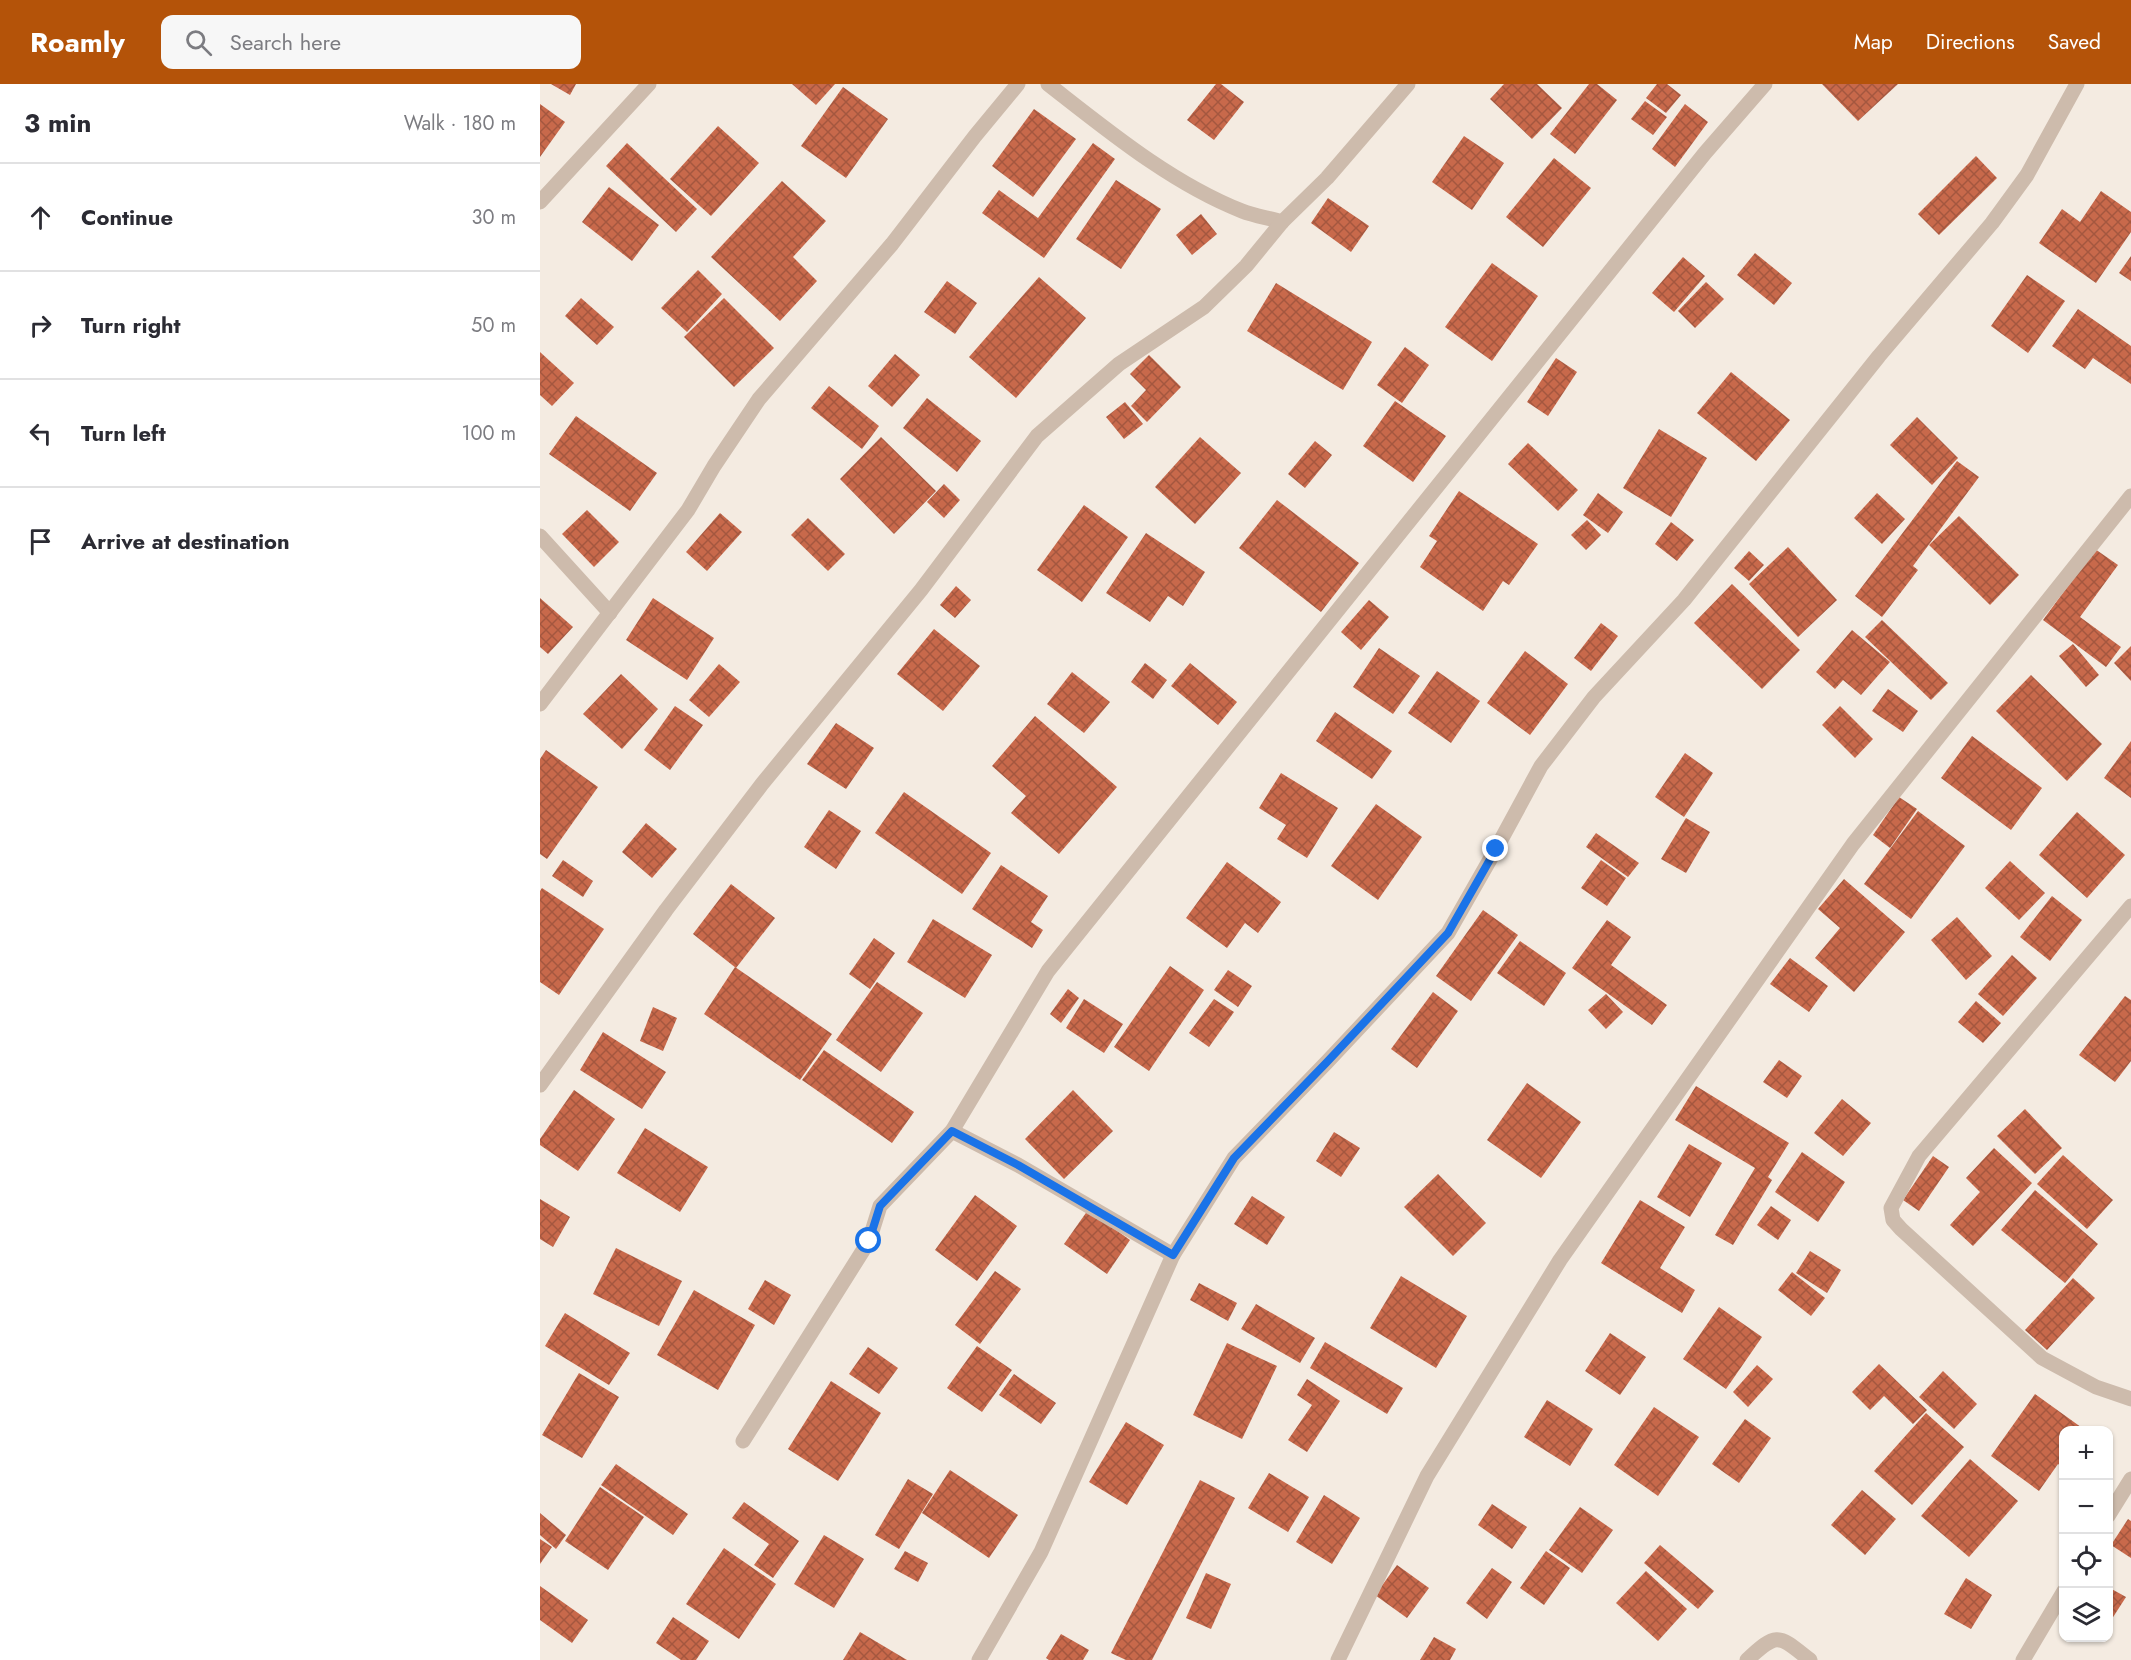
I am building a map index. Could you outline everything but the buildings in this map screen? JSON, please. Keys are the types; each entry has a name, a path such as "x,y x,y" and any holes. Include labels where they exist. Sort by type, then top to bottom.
{"street":[{"path":"540,202 649,84"},
{"path":"540,704 688,510 714,466 759,399 892,244 975,135 1018,84"},
{"path":"1048,84 1116,137 1197,190 1243,211 1282,222"},
{"path":"540,1085 666,910 756,793 921,590 1037,436 1119,364 1204,307 1246,266 1282,222 1327,178 1408,84"},
{"path":"743,1441 869,1241 880,1206 952,1131 1048,971 1705,153 1764,84"},
{"path":"979,1660 1041,1552 1173,1255 1234,1158 1448,933 1541,766 1594,697 1683,600 1879,356 1992,223 2027,175 2077,84"},
{"path":"1338,1660 1428,1476 1560,1260 1852,844 2131,495"},
{"path":"540,536 610,613"},
{"path":"2131,906 1918,1156 1891,1208 1893,1220 1901,1229 2042,1358 2096,1387 2131,1399"},
{"path":"952,1131 1018,1165 1173,1255"},
{"path":"2113,1509 2131,1479"},
{"path":"2023,1660 2059,1599"},
{"path":"1747,1660 1767,1641 1778,1639 1785,1640 1810,1660"}],"route":[{"path":"869,1241 880,1206 952,1131 1018,1165 1173,1255 1234,1158 1448,933 1496,849"}]}
